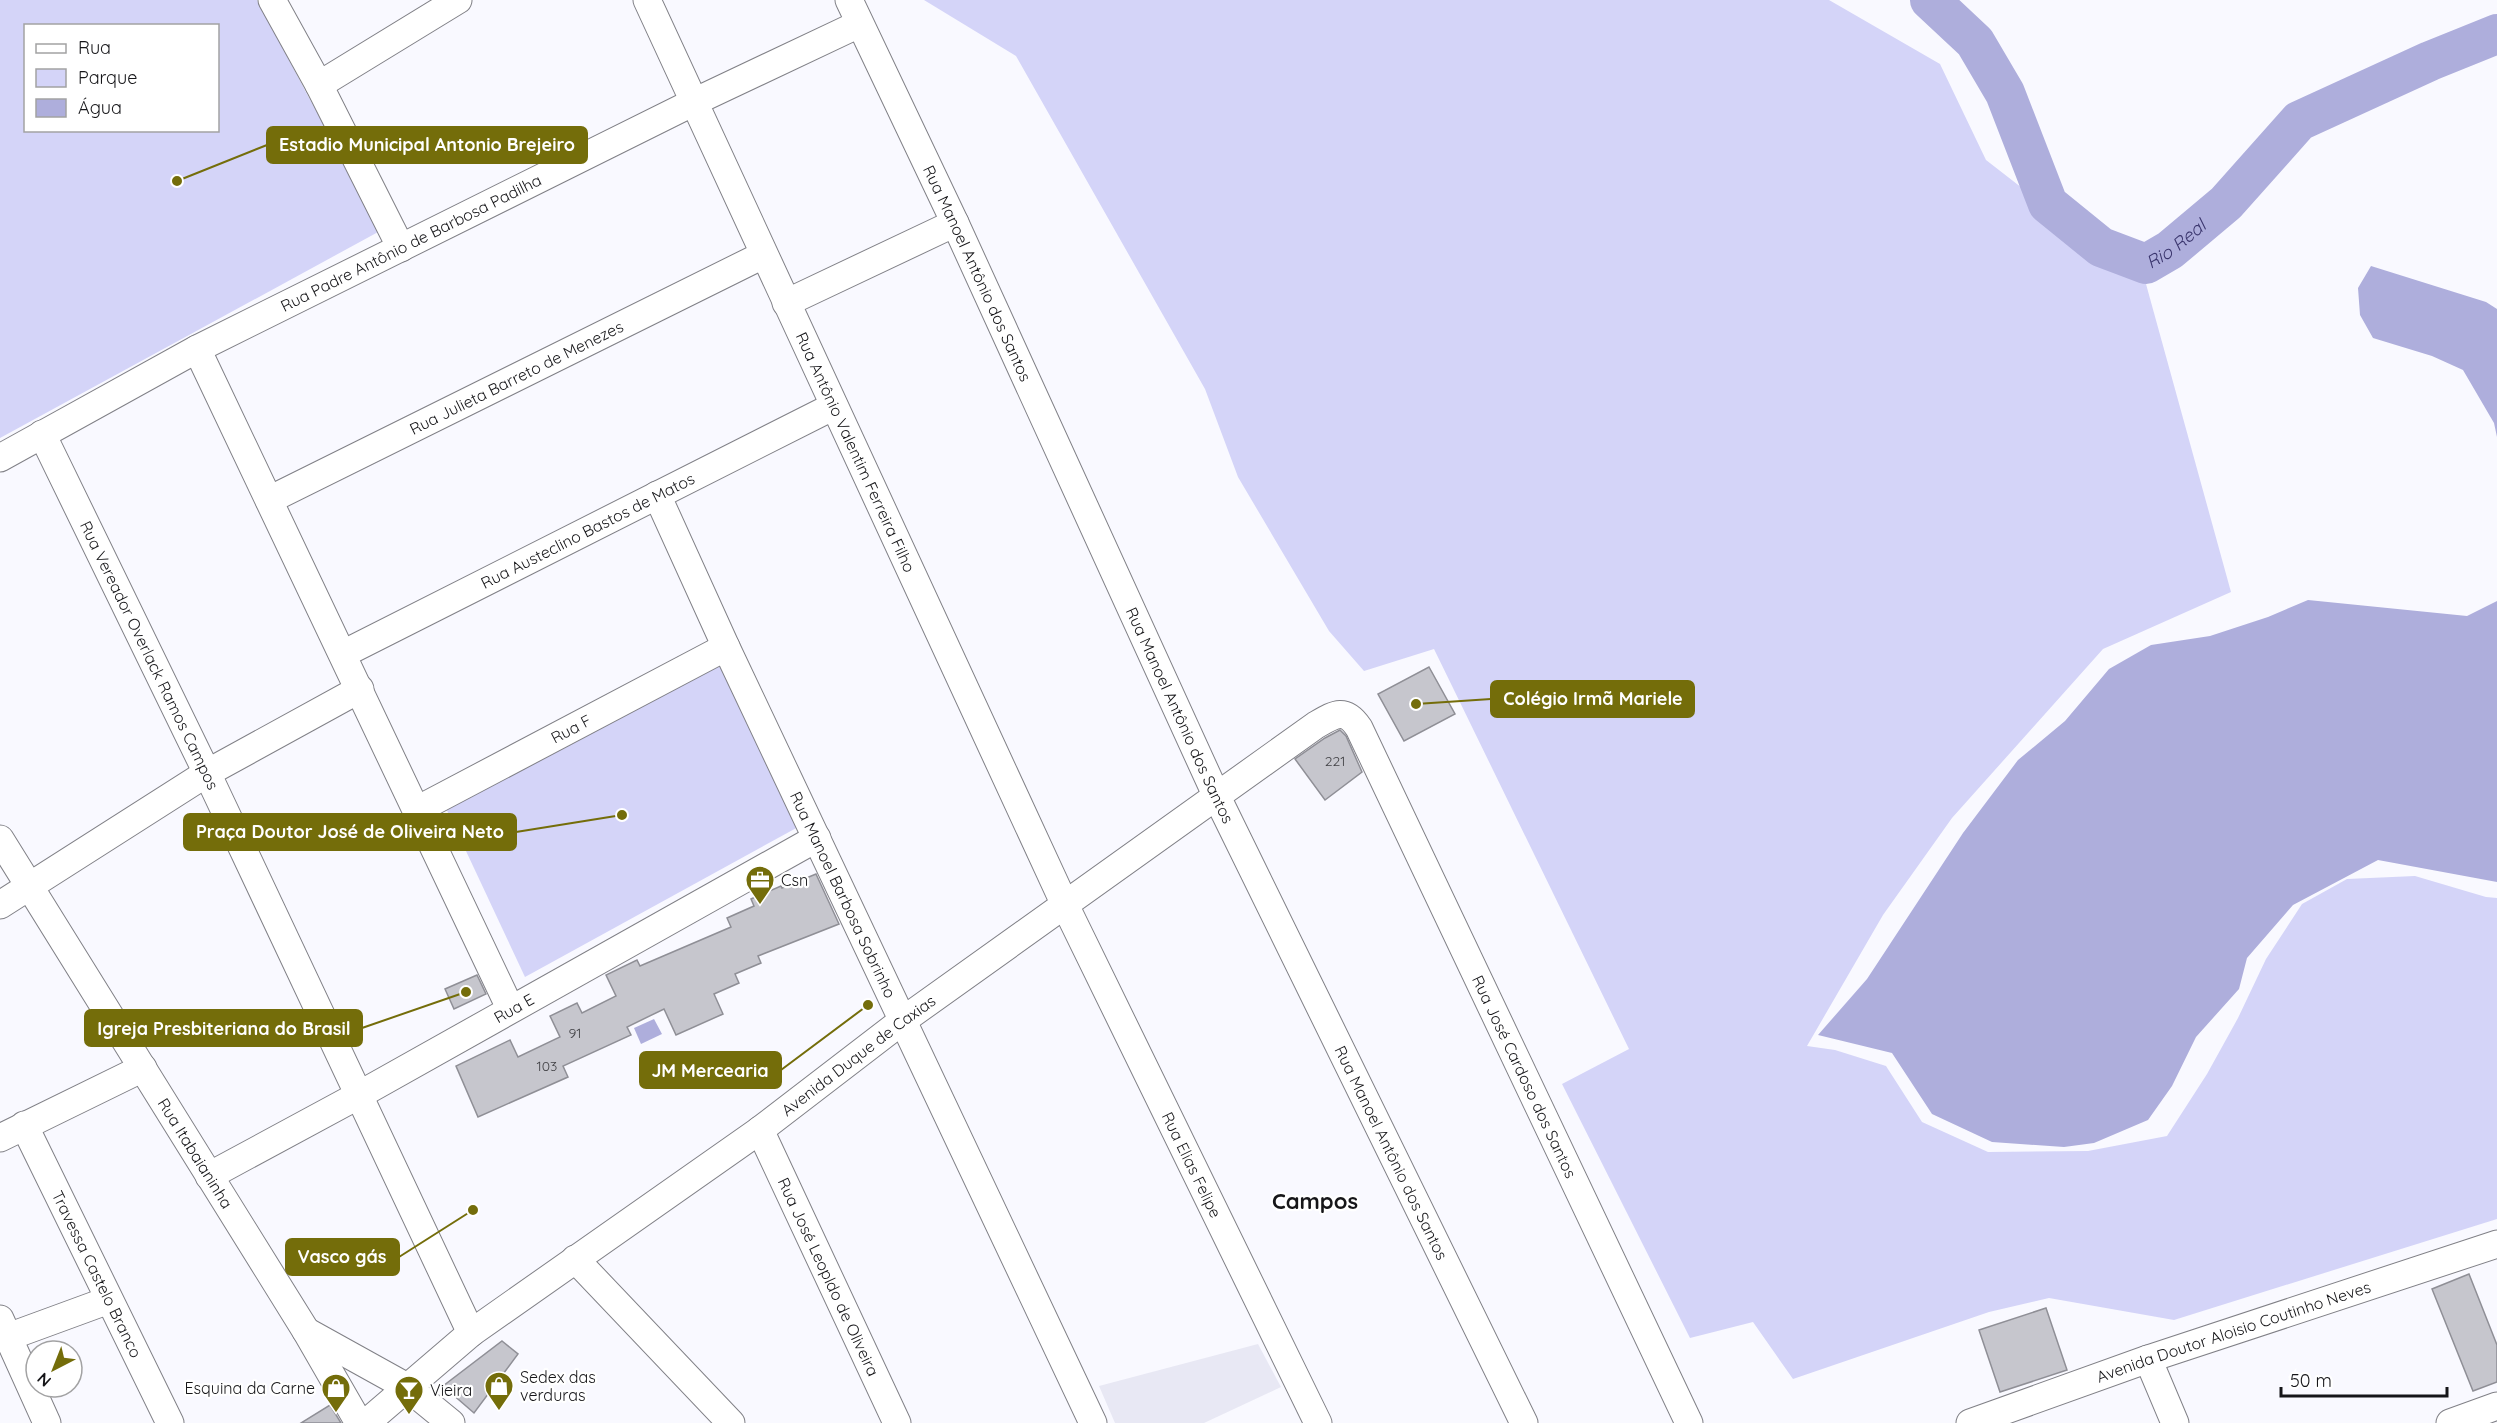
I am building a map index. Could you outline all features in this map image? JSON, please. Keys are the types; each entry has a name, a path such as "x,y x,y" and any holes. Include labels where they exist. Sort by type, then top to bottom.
{"street":[{"path":"272,0 319,85 401,248"},
{"path":"319,85 458,0"},
{"name":"Rua Antônio Valentim Ferreira Filho","path":"646,0 1065,905"},
{"name":"Rua Manoel Antônio dos Santos","path":"849,0 955,223 1217,796 1524,1423"},
{"name":"Rua Padre Antônio de Barbosa Padilha","path":"0,458 198,349 694,102 859,24"},
{"path":"786,303 955,223"},
{"name":"Rua Julieta Barreto de Menezes","path":"269,500 763,255"},
{"path":"198,349 510,1008"},
{"name":"Rua Austeclino Bastos de Matos","path":"343,654 834,406"},
{"name":"Rua Vereador Overlack Ramos Campos","path":"42,434 207,773 471,1334"},
{"name":"Rua Manoel Barbosa Sobrinho","path":"657,495 726,647 1093,1423"},
{"name":"Rua F","path":"417,810 726,647"},
{"path":"0,905 207,773 360,689"},
{"name":"Avenida Duque de Caxias","path":"366,1423 471,1334 760,1130 902,1021 1217,796 1333,715 1350,716 1359,728"},
{"name":"Rua José Cardoso dos Santos","path":"1359,728 1689,1423"},
{"name":"Rua E","path":"209,1176 359,1095 510,1008 816,838"},
{"name":"Rua Itabaianinha","path":"0,840 306,1331 359,1423"},
{"name":"Rua Elias Felipe","path":"1065,905 1318,1423"},
{"path":"0,1138 143,1068"},
{"name":"Travessa Castelo Branco","path":"24,1125 170,1423"},
{"name":"Rua José Leopldo de Oliveira","path":"760,1130 897,1423"},
{"name":"Avenida Doutor Aloisio Coutinho Neves","path":"1970,1423 2148,1359 2497,1244"},
{"path":"575,1259 731,1423"},
{"path":"47,1423 4,1328 109,1300"},
{"path":"306,1331 406,1388 451,1423"},
{"path":"2148,1359 2175,1423"},
{"path":"2450,1423 2497,1406"}],"shaded area":[{"path":"1258,1344 1281,1387 1204,1423 1115,1423 1099,1386"}],"green space":[{"path":"0,0 257,0 380,231 0,438"},
{"path":"924,0 1829,0 1940,64 1986,160 2146,284 2231,592 2103,649 1952,818 1883,915 1807,1046 1835,1050 1886,1066 1922,1122 1988,1152 2088,1151 2167,1136 2207,1074 2238,1018 2266,959 2302,904 2347,879 2415,876 2486,897 2497,898 2497,1219 2174,1320 2049,1298 1989,1312 1793,1379 1753,1322 1690,1338 1562,1084 1629,1049 1434,649 1364,671 1329,631 1238,477 1205,389 1016,56"},
{"path":"722,664 800,826 525,977 444,804"}],"water":[{"path":"2371,266 2486,302 2497,309 2497,437 2494,423 2463,370 2432,356 2373,338 2360,315 2358,288"},
{"path":"2308,600 2467,616 2497,601 2497,882 2378,860 2293,905 2247,958 2239,989 2196,1037 2172,1086 2148,1120 2094,1143 2064,1147 1992,1142 1932,1114 1892,1053 1818,1035 1867,979 1963,833 2018,760 2065,721 2109,669 2151,645 2210,636 2268,617"},
{"path":"654,1019 662,1034 641,1044 634,1028"}],"building":[{"path":"1429,667 1455,714 1404,741 1378,694"},
{"path":"1340,730 1346,736 1362,772 1325,800 1295,759"},
{"path":"816,874 839,924 758,956 761,963 735,974 739,983 714,994 723,1014 676,1035 664,1009 627,1027 631,1035 563,1066 568,1077 478,1117 456,1066 510,1040 518,1057 560,1037 550,1016 577,1003 582,1013 616,996 606,975 637,960 640,966 731,927 727,918 754,906 751,899"},
{"path":"477,975 486,994 454,1009 445,989"},
{"path":"2469,1274 2497,1345 2497,1382 2473,1391 2432,1289"},
{"path":"2046,1308 2067,1370 2000,1392 1979,1330"},
{"path":"502,1341 518,1354 474,1413 443,1386"},
{"path":"330,1405 341,1423 301,1423"}],"waterway":[{"name":"Rio Real","path":"1930,0 1975,42 2005,93 2048,204 2101,247 2146,264 2170,250 2226,203 2299,121 2430,61 2497,34"}],"place":[{"name":"Estadio Municipal Antonio Brejeiro","path":"177,181"},
{"name":"Colégio Irmã Mariele","path":"1416,704"},
{"name":"Praça Doutor José de Oliveira Neto","path":"622,815"},
{"name":"Csn","path":"760,906"},
{"name":"Igreja Presbiteriana do Brasil","path":"466,992"},
{"name":"JM Mercearia","path":"868,1005"},
{"name":"Vasco gás","path":"473,1210"},
{"name":"Sedex das verduras","path":"499,1412"},
{"name":"Esquina da Carne","path":"336,1414"},
{"name":"Vieira","path":"409,1416"}],"district":[{"name":"Campos","path":"1315,1201"}]}
